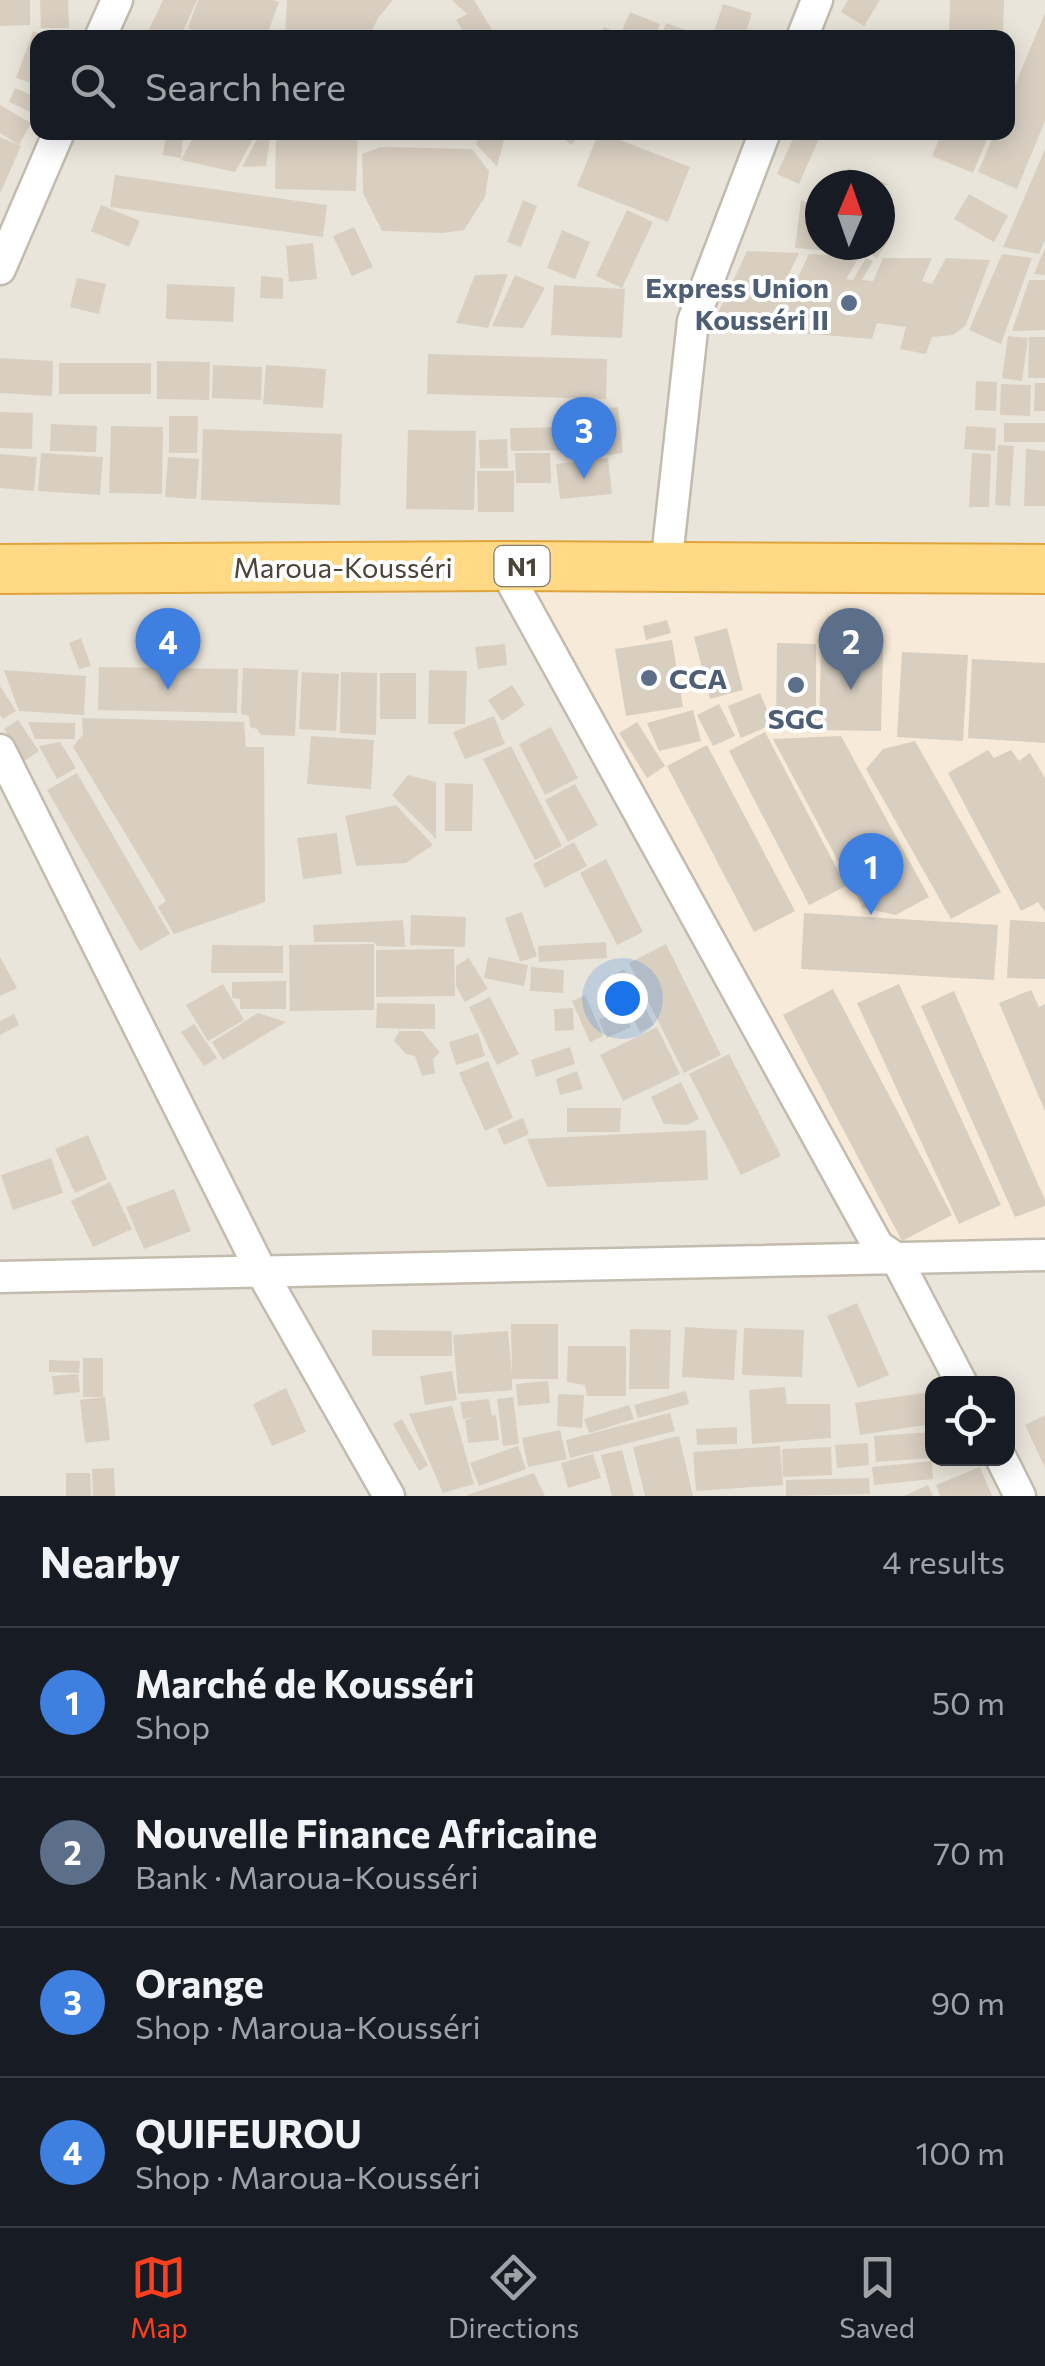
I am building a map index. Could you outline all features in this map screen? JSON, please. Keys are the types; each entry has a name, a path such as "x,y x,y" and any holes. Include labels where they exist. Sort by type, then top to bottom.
{"highway":[{"name":"Maroua-Kousséri","path":"0,569 1045,568"}],"street":[{"path":"103,30 116,0"},
{"path":"805,30 817,0"},
{"path":"0,268 56,140"},
{"path":"666,567 692,320 763,140"},
{"path":"503,566 878,1246 896,1258 958,1376"},
{"path":"0,750 261,1272 389,1496"},
{"path":"0,1277 1045,1254"},
{"path":"1005,1466 1020,1496"}],"shaded area":[{"path":"0,0 1045,0 1045,1496 0,1496"},
{"path":"515,582 1045,590 1045,1240 878,1246"}],"building":[{"path":"0,0 30,0 30,25 0,26"},
{"path":"40,0 68,0 69,28 41,28"},
{"path":"163,0 197,0 184,30 149,30"},
{"path":"198,0 279,2 269,30 188,28"},
{"path":"287,0 393,0 372,30 285,30"},
{"path":"452,0 474,0 492,30 462,30 456,20 467,14"},
{"path":"848,0 880,0 864,26 841,12"},
{"path":"950,0 1004,0 1003,30 949,30"},
{"path":"723,4 752,13 747,30 715,30"},
{"path":"630,12 660,24 657,30 622,30"},
{"path":"1045,13 1045,121 1017,189 978,172 992,140 1015,140 1015,85"},
{"path":"666,23 686,30 664,30"},
{"path":"30,39 30,82 16,78"},
{"path":"15,88 30,95 30,112 9,102"},
{"path":"0,105 30,122 19,145 0,133"},
{"path":"0,137 21,146 0,194"},
{"path":"165,140 183,140 181,158 163,155"},
{"path":"192,140 253,140 235,172 181,160"},
{"path":"257,140 270,140 266,166 242,167"},
{"path":"276,140 358,140 356,191 275,189"},
{"path":"478,140 504,140 497,167 476,144"},
{"path":"596,140 620,140 690,167 668,222 577,186"},
{"path":"792,140 818,140 805,170 799,184 777,174"},
{"path":"939,140 987,140 973,173 932,156"},
{"path":"381,147 472,149 489,171 485,197 464,230 382,231 363,193 362,154"},
{"path":"1045,149 1045,240 1039,254 1003,247"},
{"path":"115,175 327,205 323,237 110,207"},
{"path":"969,194 1008,216 994,242 954,219"},
{"path":"523,200 537,206 521,247 507,242"},
{"path":"801,200 805,202 805,249 795,248"},
{"path":"101,205 140,221 129,247 91,231"},
{"path":"627,210 653,222 622,288 596,276"},
{"path":"354,227 373,267 352,276 333,236"},
{"path":"562,230 590,242 575,279 547,268"},
{"path":"313,243 317,279 289,282 286,246"},
{"path":"1045,248 1045,275 1034,274"},
{"name":"Express Union Kousséri II","path":"747,251 799,253 788,276 797,279 806,260 857,260 846,279 853,280 865,260 871,260 862,280 873,281 882,260 932,258 922,281 932,284 946,258 990,260 966,325 953,335 932,337 926,354 900,349 906,327 877,323 872,339 712,326"},
{"path":"1002,254 1032,258 1001,344 969,330"},
{"path":"508,274 488,328 456,323 475,275"},
{"path":"515,275 545,288 523,328 492,326"},
{"path":"261,276 283,278 283,299 260,298"},
{"path":"77,278 106,284 99,314 70,307"},
{"path":"1029,280 1045,280 1045,330 1012,331"},
{"path":"167,284 235,287 233,322 166,319"},
{"path":"554,285 625,289 622,338 551,335"},
{"path":"1008,336 1028,338 1022,381 1002,378"},
{"path":"1029,337 1045,337 1045,378 1028,378"},
{"path":"428,354 607,359 606,399 427,394"},
{"path":"0,358 53,361 52,396 0,393"},
{"path":"157,361 210,362 209,400 157,399"},
{"path":"59,363 151,363 151,394 59,394"},
{"path":"213,365 262,367 261,400 212,398"},
{"path":"266,365 326,369 323,408 263,404"},
{"path":"976,381 997,382 996,411 975,410"},
{"path":"1035,383 1045,383 1045,411 1034,411"},
{"path":"1001,384 1031,385 1030,416 1000,415"},
{"path":"618,407 623,453 600,456 595,410"},
{"path":"0,412 33,413 32,449 0,448"},
{"path":"169,416 198,416 197,453 169,453"},
{"path":"1004,423 1045,423 1045,442 1004,442"},
{"path":"51,424 97,426 96,452 50,451"},
{"path":"111,426 163,427 162,494 109,493"},
{"path":"966,426 996,428 995,451 964,449"},
{"path":"574,427 574,450 511,451 510,428"},
{"path":"203,429 342,434 340,505 201,500"},
{"path":"408,430 476,431 474,510 406,509"},
{"path":"507,439 508,468 480,468 479,440"},
{"path":"998,445 1014,446 1010,506 995,505"},
{"path":"1026,449 1045,451 1045,506 1024,506"},
{"path":"41,453 103,457 100,495 38,491"},
{"path":"515,453 550,453 551,483 516,483"},
{"path":"972,453 991,454 989,507 969,507"},
{"path":"0,454 37,457 34,491 0,488"},
{"path":"168,457 199,459 196,499 165,497"},
{"path":"608,458 612,494 560,499 556,464"},
{"path":"477,471 514,471 514,512 478,512"},
{"path":"667,620 671,633 646,640 643,626"},
{"path":"727,628 743,690 710,699 694,637"},
{"path":"81,638 91,666 79,669 69,643"},
{"name":"CCA","path":"672,640 683,707 626,716 615,649"},
{"name":"SGC","path":"777,643 816,644 816,727 776,726"},
{"path":"505,644 507,665 478,669 475,647"},
{"path":"821,648 883,650 881,731 819,730"},
{"path":"902,652 968,655 963,741 897,737"},
{"path":"972,659 1045,663 1045,743 968,738"},
{"path":"99,667 238,669 237,713 98,710"},
{"path":"243,668 298,670 295,736 261,735 250,727 249,716 241,714"},
{"path":"4,670 86,676 84,715 19,711"},
{"path":"429,670 467,671 465,724 428,724"},
{"path":"302,672 339,674 336,731 299,729"},
{"path":"341,672 377,673 376,735 340,733"},
{"path":"380,673 416,673 416,719 380,719"},
{"path":"512,685 525,705 502,721 488,700"},
{"path":"0,686 16,711 3,719 0,715"},
{"path":"760,693 773,724 741,738 728,706"},
{"path":"719,704 735,736 713,746 697,715"},
{"path":"693,710 701,741 659,751 647,723"},
{"path":"494,716 505,744 465,759 453,732"},
{"path":"82,718 244,722 246,747 264,747 265,902 174,934 158,907 166,901 73,747 83,734"},
{"path":"18,720 39,751 24,761 4,729"},
{"path":"28,722 75,723 75,739 35,739"},
{"path":"637,722 665,766 647,778 619,733"},
{"path":"551,727 578,778 545,795 519,744"},
{"path":"765,732 846,886 809,905 729,751"},
{"path":"311,736 374,740 371,789 307,784"},
{"path":"841,736 929,897 896,915 863,908 773,739"},
{"path":"915,741 1001,892 951,919 866,769 883,749"},
{"path":"60,742 76,768 57,779 39,746"},
{"path":"707,745 795,911 754,932 667,766"},
{"path":"511,746 562,846 535,860 483,759"},
{"path":"988,750 994,758 1011,750 1019,761 1030,753 1045,778 1045,912 1038,902 1021,911 948,773"},
{"path":"77,773 170,934 140,951 47,790"},
{"path":"408,775 436,782 436,839 392,795"},
{"path":"445,783 473,784 472,831 445,831"},
{"path":"575,784 598,825 568,842 545,800"},
{"path":"396,805 433,845 406,863 356,866 345,816"},
{"path":"337,833 342,874 303,879 297,838"},
{"path":"574,842 587,866 545,888 533,864"},
{"path":"606,859 643,932 617,945 580,873"},
{"path":"522,912 537,956 520,962 505,918"},
{"path":"804,913 998,925 994,980 801,969"},
{"path":"411,915 466,917 465,947 410,945"},
{"path":"403,920 405,947 377,946 374,942 314,942 313,925"},
{"path":"1010,920 1045,922 1045,979 1007,978"},
{"path":"606,942 607,958 539,962 538,946"},
{"path":"374,944 374,1010 290,1011 289,945"},
{"path":"666,944 721,1055 684,1073 629,963"},
{"path":"212,945 283,946 283,973 211,973"},
{"path":"454,949 455,996 376,997 376,950"},
{"path":"0,957 17,988 0,996"},
{"path":"488,957 528,965 524,986 484,978"},
{"path":"469,958 488,989 465,1002 456,986 456,966"},
{"path":"531,967 564,970 563,993 530,991"},
{"path":"624,969 636,992 615,1002 603,980"},
{"path":"286,981 286,1009 240,1009 240,999 232,998 232,982"},
{"path":"223,984 244,1020 208,1041 186,1005"},
{"path":"899,984 1001,1205 959,1224 857,1003"},
{"path":"833,989 952,1215 902,1241 783,1015"},
{"path":"1031,990 1039,1007 1045,1004 1045,1111 999,1003"},
{"path":"954,991 1045,1200 1045,1206 1015,1217 921,1006"},
{"path":"585,995 603,1036 590,1042 572,1001"},
{"path":"490,997 519,1054 497,1065 469,1007"},
{"path":"640,997 654,1025 640,1032 626,1004"},
{"path":"377,1003 435,1004 435,1029 376,1028"},
{"path":"573,1008 574,1030 555,1031 554,1009"},
{"path":"622,1009 631,1027 607,1038 599,1020"},
{"path":"258,1013 286,1022 223,1060 212,1042"},
{"path":"14,1014 19,1025 0,1035 0,1021"},
{"path":"194,1024 217,1058 204,1066 181,1032"},
{"path":"657,1027 680,1074 623,1101 600,1055"},
{"path":"399,1031 422,1031 440,1052 433,1059 435,1073 422,1076 415,1056 406,1054 394,1041"},
{"path":"478,1033 485,1056 456,1065 449,1042"},
{"path":"570,1047 575,1064 536,1077 531,1060"},
{"path":"729,1054 781,1156 741,1175 689,1074"},
{"path":"488,1061 513,1118 485,1131 459,1073"},
{"path":"577,1071 583,1089 560,1095 556,1079"},
{"path":"681,1082 699,1119 687,1125 664,1124 651,1097"},
{"path":"567,1108 621,1108 620,1132 567,1132"},
{"path":"523,1118 529,1134 504,1145 497,1129"},
{"path":"706,1130 708,1180 547,1187 527,1139"},
{"path":"88,1135 107,1179 75,1193 55,1149"},
{"path":"51,1158 63,1193 13,1210 1,1175"},
{"path":"110,1182 132,1229 93,1247 71,1201"},
{"path":"174,1189 191,1231 144,1249 126,1207"},
{"path":"857,1303 889,1375 858,1388 827,1316"},
{"path":"511,1324 558,1324 558,1379 512,1379 512,1390 458,1394 453,1335 508,1331 512,1375"},
{"path":"685,1327 737,1330 734,1380 682,1377"},
{"path":"744,1328 804,1330 802,1377 742,1375"},
{"path":"630,1329 671,1330 669,1389 629,1389"},
{"path":"372,1330 452,1331 452,1356 372,1356"},
{"path":"568,1346 626,1346 626,1396 587,1396 585,1385 567,1382"},
{"path":"83,1358 103,1358 103,1397 83,1397"},
{"path":"49,1360 80,1361 79,1373 49,1372"},
{"path":"452,1371 457,1400 425,1405 420,1376"},
{"path":"78,1374 80,1392 54,1395 52,1376"},
{"path":"548,1381 550,1403 518,1406 516,1384"},
{"path":"785,1387 787,1404 830,1404 831,1438 752,1444 749,1390"},
{"path":"286,1388 306,1432 272,1446 253,1404"},
{"path":"686,1391 689,1404 638,1418 634,1405"},
{"path":"925,1393 925,1425 860,1435 855,1403"},
{"path":"558,1394 584,1395 582,1428 557,1426"},
{"path":"105,1397 110,1440 85,1443 80,1400"},
{"path":"513,1397 519,1444 503,1446 497,1399"},
{"path":"489,1399 492,1416 496,1415 499,1440 468,1443 465,1420 475,1417 463,1419 460,1402"},
{"path":"629,1405 634,1419 589,1433 584,1419"},
{"path":"452,1406 474,1484 443,1493 409,1414"},
{"path":"670,1413 675,1431 570,1458 566,1440"},
{"path":"1045,1415 1045,1468 1025,1425"},
{"path":"402,1419 428,1465 419,1471 393,1424"},
{"path":"737,1427 737,1444 697,1445 696,1429"},
{"path":"560,1430 567,1459 528,1467 522,1438"},
{"path":"925,1432 925,1458 876,1462 874,1436"},
{"path":"679,1436 693,1496 645,1496 633,1447"},
{"path":"868,1443 869,1465 837,1468 835,1445"},
{"path":"518,1446 526,1469 479,1486 470,1463"},
{"path":"780,1446 783,1485 696,1491 693,1452"},
{"path":"831,1447 832,1475 783,1477 782,1449"},
{"path":"622,1450 634,1496 612,1496 601,1455"},
{"path":"593,1454 601,1478 568,1488 561,1463"},
{"path":"925,1462 925,1466 932,1466 933,1479 874,1485 872,1467"},
{"path":"980,1467 992,1496 940,1496 936,1485"},
{"path":"114,1468 115,1496 93,1496 92,1469"},
{"path":"66,1473 90,1473 91,1496 66,1496"},
{"path":"534,1473 545,1496 467,1496 467,1495"},
{"path":"869,1478 870,1494 786,1496 786,1480"},
{"path":"928,1485 933,1496 904,1496"}],"place":[{"name":"Express Union Kousséri II","path":"849,303"},
{"name":"Orange","path":"584,479"},
{"name":"CCA","path":"649,678"},
{"name":"SGC","path":"796,685"},
{"name":"QUIFEUROU","path":"168,690"},
{"name":"Nouvelle Finance Africaine","path":"851,690"},
{"name":"Marché de Kousséri","path":"871,915"}]}
